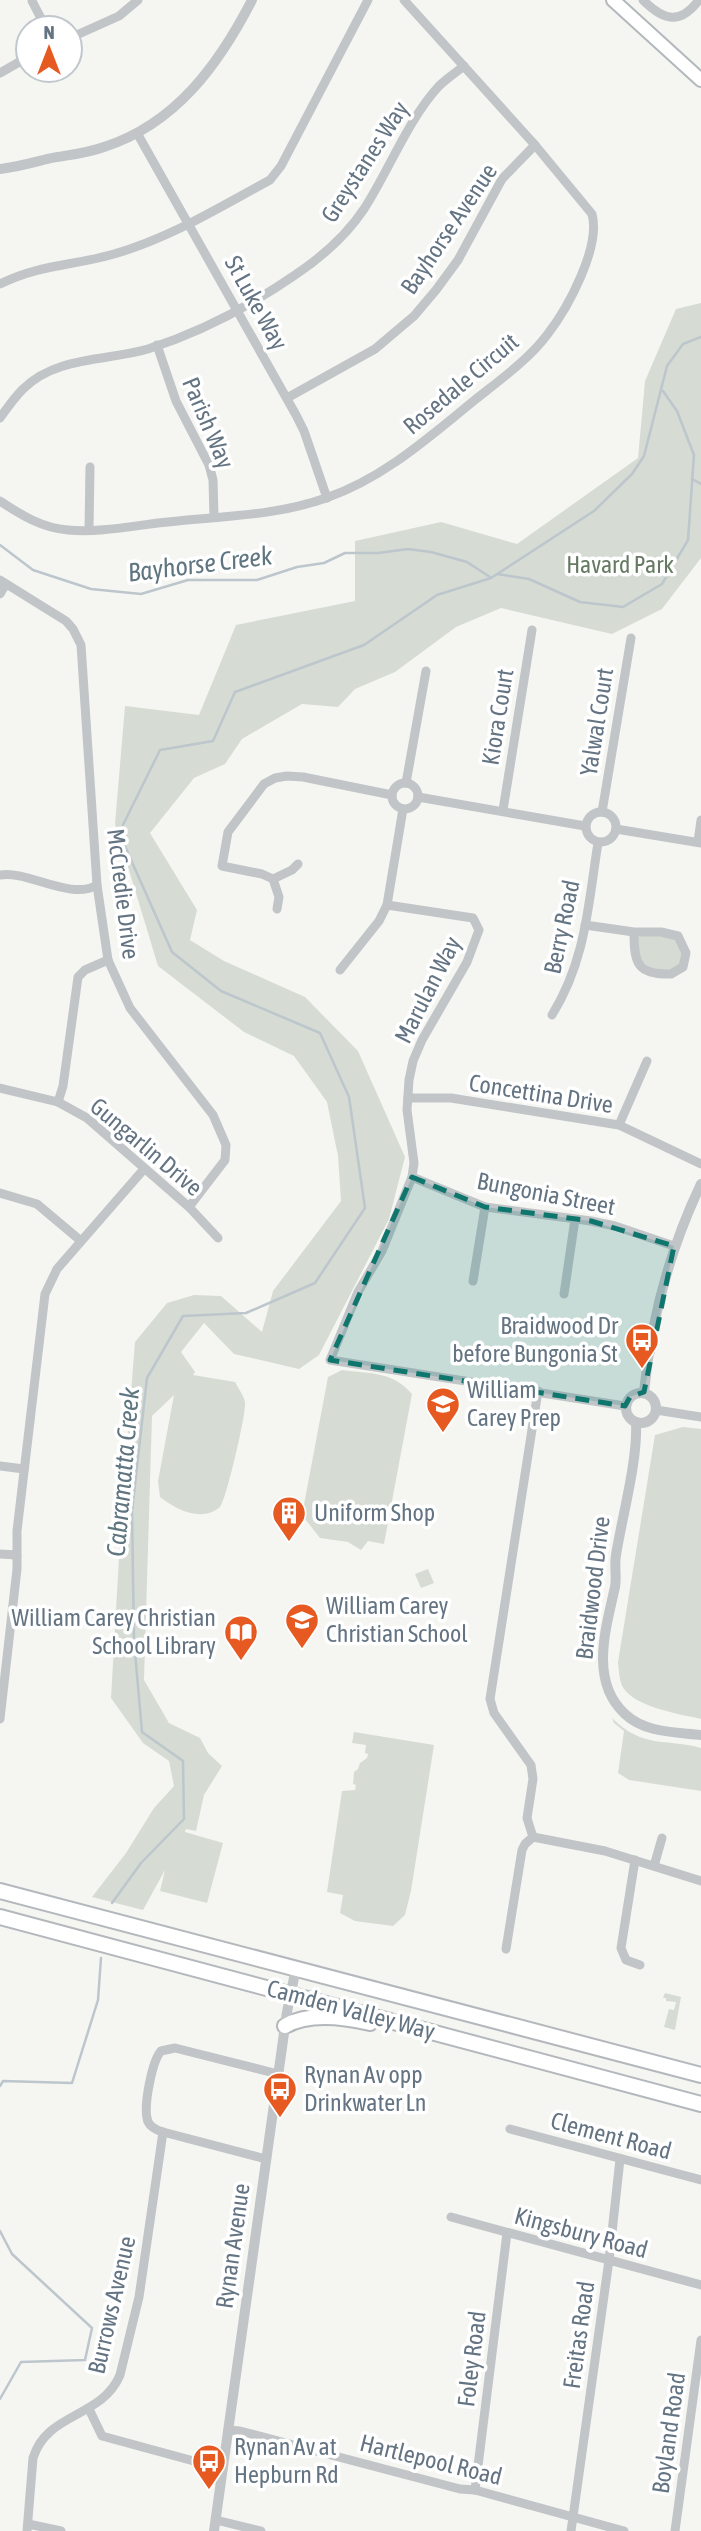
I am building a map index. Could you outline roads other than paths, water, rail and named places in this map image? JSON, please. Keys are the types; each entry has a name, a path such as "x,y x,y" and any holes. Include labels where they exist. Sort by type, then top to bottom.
{"main road":[{"path":"613,0 701,80"},
{"name":"Camden Valley Way","path":"0,1891 701,2075"},
{"name":"Camden Valley Way","path":"0,1917 701,2104"},
{"path":"285,2026 302,2018 348,2019 443,2044 481,2045"}],"street":[{"path":"84,32 119,16 138,0"},
{"path":"0,169 90,152 137,133 172,110 198,85 227,45 252,0"},
{"path":"0,284 43,267 113,254 151,242 270,180 281,166 368,0"},
{"name":"Rosedale Circuit","path":"0,501 32,521 49,527 89,530 293,508 327,498 371,478 399,461 509,372 547,335 572,293 590,251 595,226 592,214 535,145 404,0"},
{"path":"643,0 667,18 680,17 691,10 699,0"},
{"name":"Greystanes Way","path":"0,418 24,387 55,368 157,345 188,334 238,310 296,275 327,251 350,228 379,184 423,107 439,86 464,66"},
{"name":"St Luke Way","path":"137,133 304,430 327,498"},
{"name":"Bayhorse Avenue","path":"287,398 375,349 414,316 458,260 502,179 535,145"},
{"name":"Parish Way","path":"157,345 176,401 209,465 213,480 214,517"},
{"path":"89,530 90,467"},
{"path":"0,594 3,582"},
{"name":"McCredie Drive","path":"3,582 66,621 81,645 97,885 108,960 130,1008 213,1115 226,1145 225,1160 189,1207"},
{"name":"Kiora Court","path":"503,810 532,630"},
{"name":"Yalwal Court","path":"602,812 631,638"},
{"path":"406,783 426,671"},
{"path":"277,908 279,897 272,879 262,874 222,866 228,832 264,784 287,776 392,795"},
{"path":"406,783 415,788 418,797 410,808 402,809 395,805 392,795 396,786 406,783"},
{"path":"418,797 585,826"},
{"path":"340,970 379,921 387,905 402,809"},
{"path":"602,812 613,818 616,829 607,842 598,842 589,838 585,826 590,816 602,812"},
{"path":"616,829 699,843 701,820"},
{"name":"Berry Road","path":"552,1015 573,977 585,925 598,842"},
{"path":"272,879 292,870 298,864"},
{"path":"0,875 12,874 62,888 92,888 97,885"},
{"name":"Marulan Way","path":"387,905 473,918 479,926 467,962 422,1040 413,1061 407,1111 414,1163 412,1177 382,1251 358,1292 330,1360 538,1391"},
{"path":"585,925 678,936 686,953 683,967 671,975 644,971 636,962 634,932"},
{"path":"58,1102 78,978 85,970 108,960"},
{"path":"619,1125 648,1061"},
{"name":"Gungarlin Drive","path":"0,1088 58,1102 86,1118 189,1207 218,1238"},
{"name":"Concettina Drive","path":"408,1098 451,1098 619,1125 701,1164"},
{"path":"0,1719 4,1656 17,1555 17,1531 46,1294 57,1269 144,1169"},
{"name":"Bungonia Street","path":"412,1177 485,1207 615,1226 674,1246"},
{"path":"644,1392 658,1309 674,1246 701,1184"},
{"path":"0,1193 37,1204 81,1241"},
{"path":"473,1281 485,1207"},
{"path":"564,1294 575,1219"},
{"path":"533,1837 527,1818 533,1779 531,1765 494,1713 490,1699 538,1391 625,1406"},
{"path":"644,1392 652,1397 656,1410 649,1421 636,1422 627,1416 625,1406 630,1396 644,1392"},
{"path":"656,1410 701,1417"},
{"name":"Braidwood Drive","path":"636,1422 635,1443 615,1561 615,1586 603,1659 604,1679 615,1703 636,1722 655,1729 701,1735"},
{"path":"0,1466 24,1469"},
{"path":"0,1554 17,1555"},
{"path":"533,1837 593,1848 701,1881"},
{"path":"506,1949 522,1850 533,1837"},
{"path":"654,1866 662,1838"},
{"path":"635,1860 621,1948 626,1960 640,1965"},
{"name":"Rynan Avenue","path":"215,2525 278,2074 296,1968"},
{"path":"266,2159 163,2132 152,2126 147,2117 153,2067 161,2051 175,2048 278,2074"},
{"name":"Clement Road","path":"510,2129 701,2180"},
{"name":"Burrows Avenue","path":"27,2528 36,2448 52,2428 108,2396 120,2375 139,2297 163,2132"},
{"name":"Freitas Road","path":"571,2531 621,2159"},
{"name":"Kingsbury Road","path":"451,2217 701,2285"},
{"name":"Foley Road","path":"475,2490 507,2233"},
{"name":"Boyland Road","path":"675,2531 701,2340"},
{"path":"89,2409 102,2436 223,2469"},
{"name":"Hartlepool Road","path":"228,2430 460,2489 475,2490 625,2531"},
{"path":"215,2525 261,2531"},
{"path":"27,2528 61,2531"}],"waterway":[{"name":"Cabramatta Creek","path":"112,1903 141,1863 184,1819 183,1761 142,1732 134,1641 132,1511 147,1378 183,1316 246,1313 315,1283 365,1208 349,1097 320,1033 221,991 172,952 119,833 160,750 213,741 235,692 364,645 437,595 491,578 594,511 632,474 644,456 667,366 683,344 701,337"},
{"path":"497,574 529,579 580,602 623,607 662,584 688,540 694,455 677,411 663,391"},
{"path":"692,479 701,484"},
{"name":"Bayhorse Creek","path":"0,545 33,570 91,589 141,594 188,580 257,580 297,567 324,563 345,553 408,549 467,562 490,577"},
{"name":"Cabramatta Creek","path":"0,2086 3,2081 72,2083 98,2000 101,1958"},
{"name":"Cabramatta Creek","path":"0,2231 12,2254 92,2328 85,2360 21,2362 0,2399"}],"place":[{"name":"Braidwood Dr before Bungonia St","path":"642,1370"},
{"name":"William Carey Prep","path":"443,1434"},
{"name":"Uniform Shop","path":"289,1543"},
{"name":"William Carey Christian School","path":"302,1650"},
{"name":"William Carey Christian School Library","path":"241,1662"},
{"name":"Rynan Av opp Drinkwater Ln","path":"280,2119"},
{"name":"Rynan Av at Hepburn Rd","path":"209,2491"}],"park label":[{"name":"Havard Park","path":"620,565"}]}
